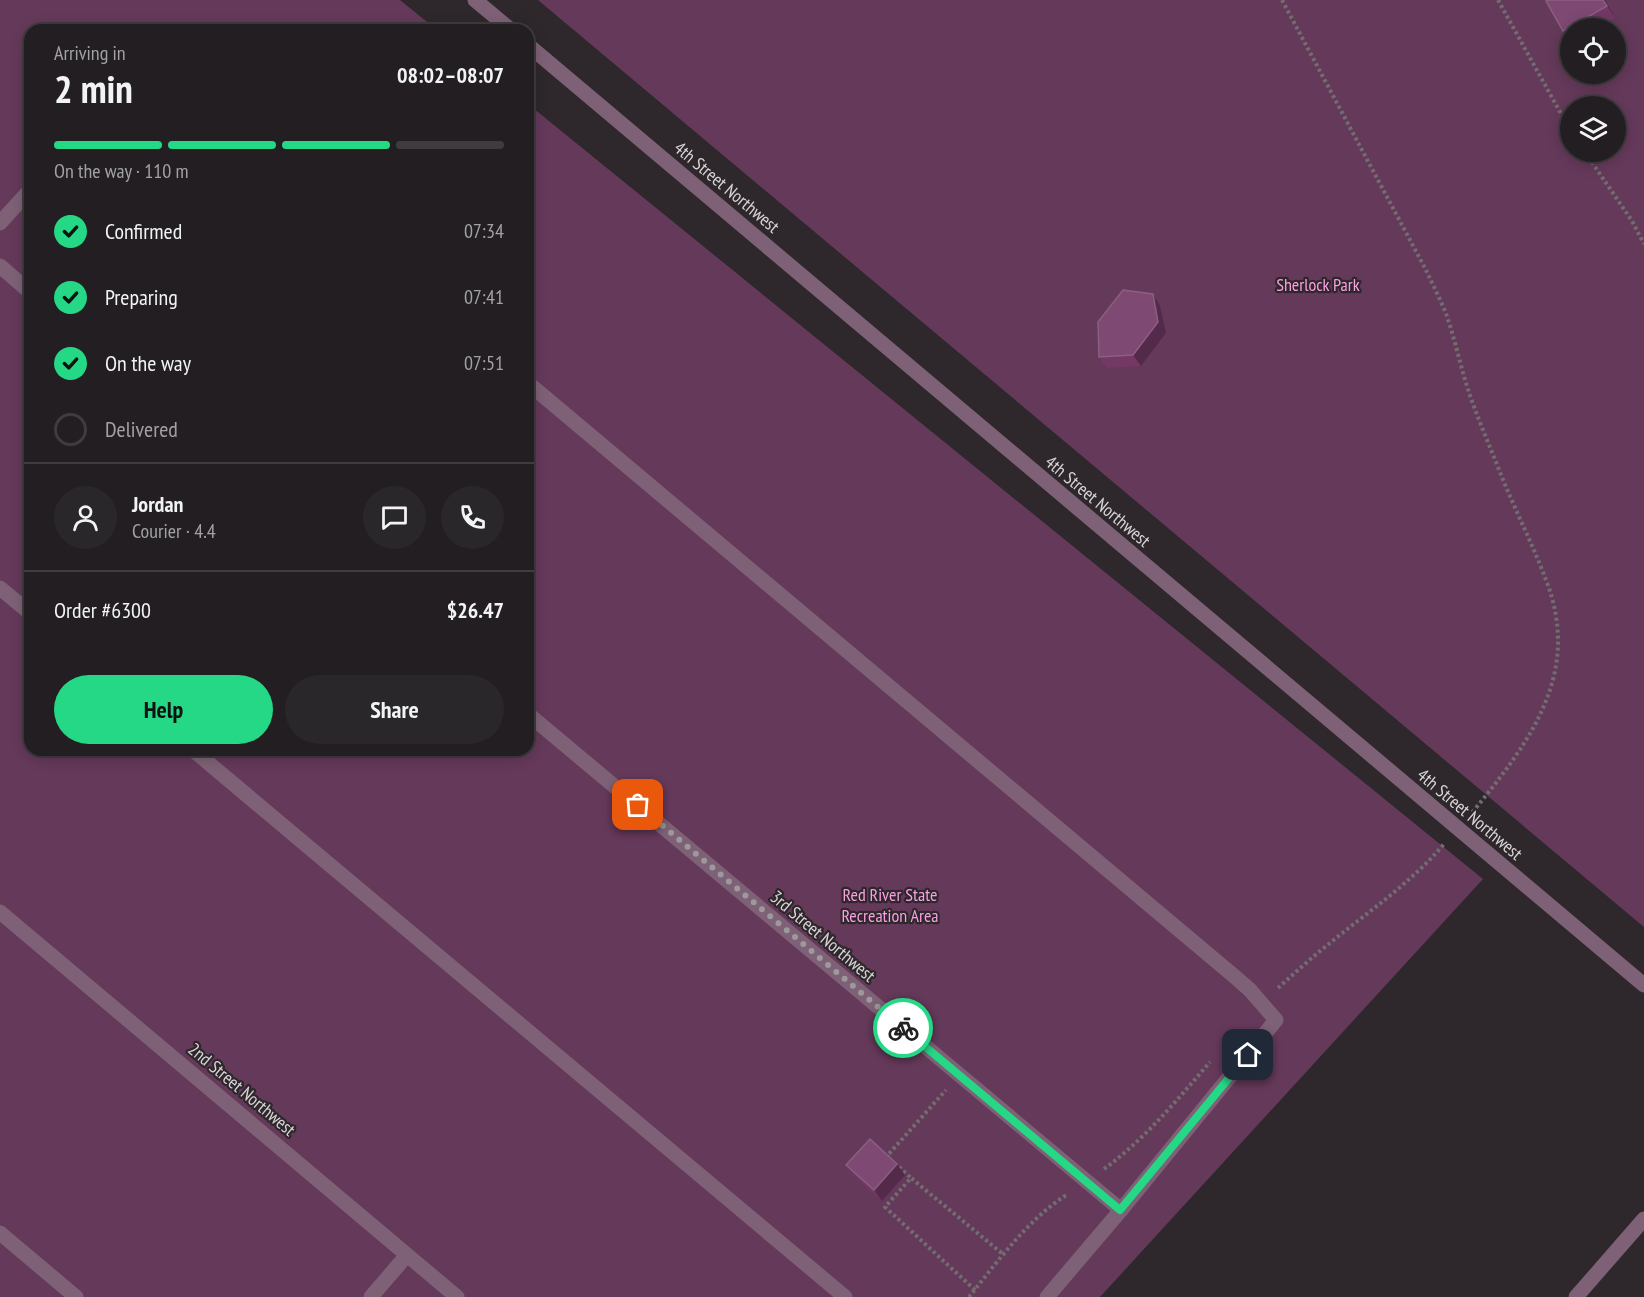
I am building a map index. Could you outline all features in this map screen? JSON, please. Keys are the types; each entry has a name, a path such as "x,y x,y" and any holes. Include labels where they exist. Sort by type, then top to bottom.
{"street":[{"path":"475,0 504,24"},
{"name":"4th Street Northwest","path":"534,50 1644,985"},
{"path":"0,223 24,197"},
{"path":"0,266 24,287"},
{"path":"534,388 1234,976 1250,990 1276,1020 1047,1297"},
{"path":"0,588 24,608"},
{"name":"3rd Street Northwest","path":"534,719 1120,1210"},
{"path":"200,756 845,1297"},
{"name":"2nd Street Northwest","path":"0,912 457,1297"},
{"path":"1576,1297 1644,1219"},
{"path":"0,1233 76,1297"},
{"path":"372,1297 406,1255"}],"path":[{"path":"1282,0 1426,270 1445,311 1467,387 1501,476 1547,582 1557,617 1558,643 1555,672 1545,706 1526,741 1499,780 1457,829"},
{"path":"1498,0 1560,112"},
{"path":"1592,162 1632,221 1644,244"},
{"path":"959,1076 887,1156 1004,1255"},
{"path":"911,1178 885,1207 975,1290"}],"green space":[{"name":"Red River State Recreation Area","path":"0,0 400,0 430,24 24,24 24,756 534,756 534,109 1483,879 1100,1297 0,1297"},
{"name":"Sherlock Park","path":"538,0 1644,0 1644,927"}],"building":[{"path":"1603,0 1607,6 1586,18 1560,18 1560,26 1546,1"},
{"path":"1123,290 1153,294 1158,322 1133,355 1099,357 1098,322"},
{"path":"870,1139 897,1164 874,1190 846,1165"}],"way so far":[{"path":"638,805 903,1028"}],"route":[{"path":"903,1028 1120,1210 1248,1055"}]}
